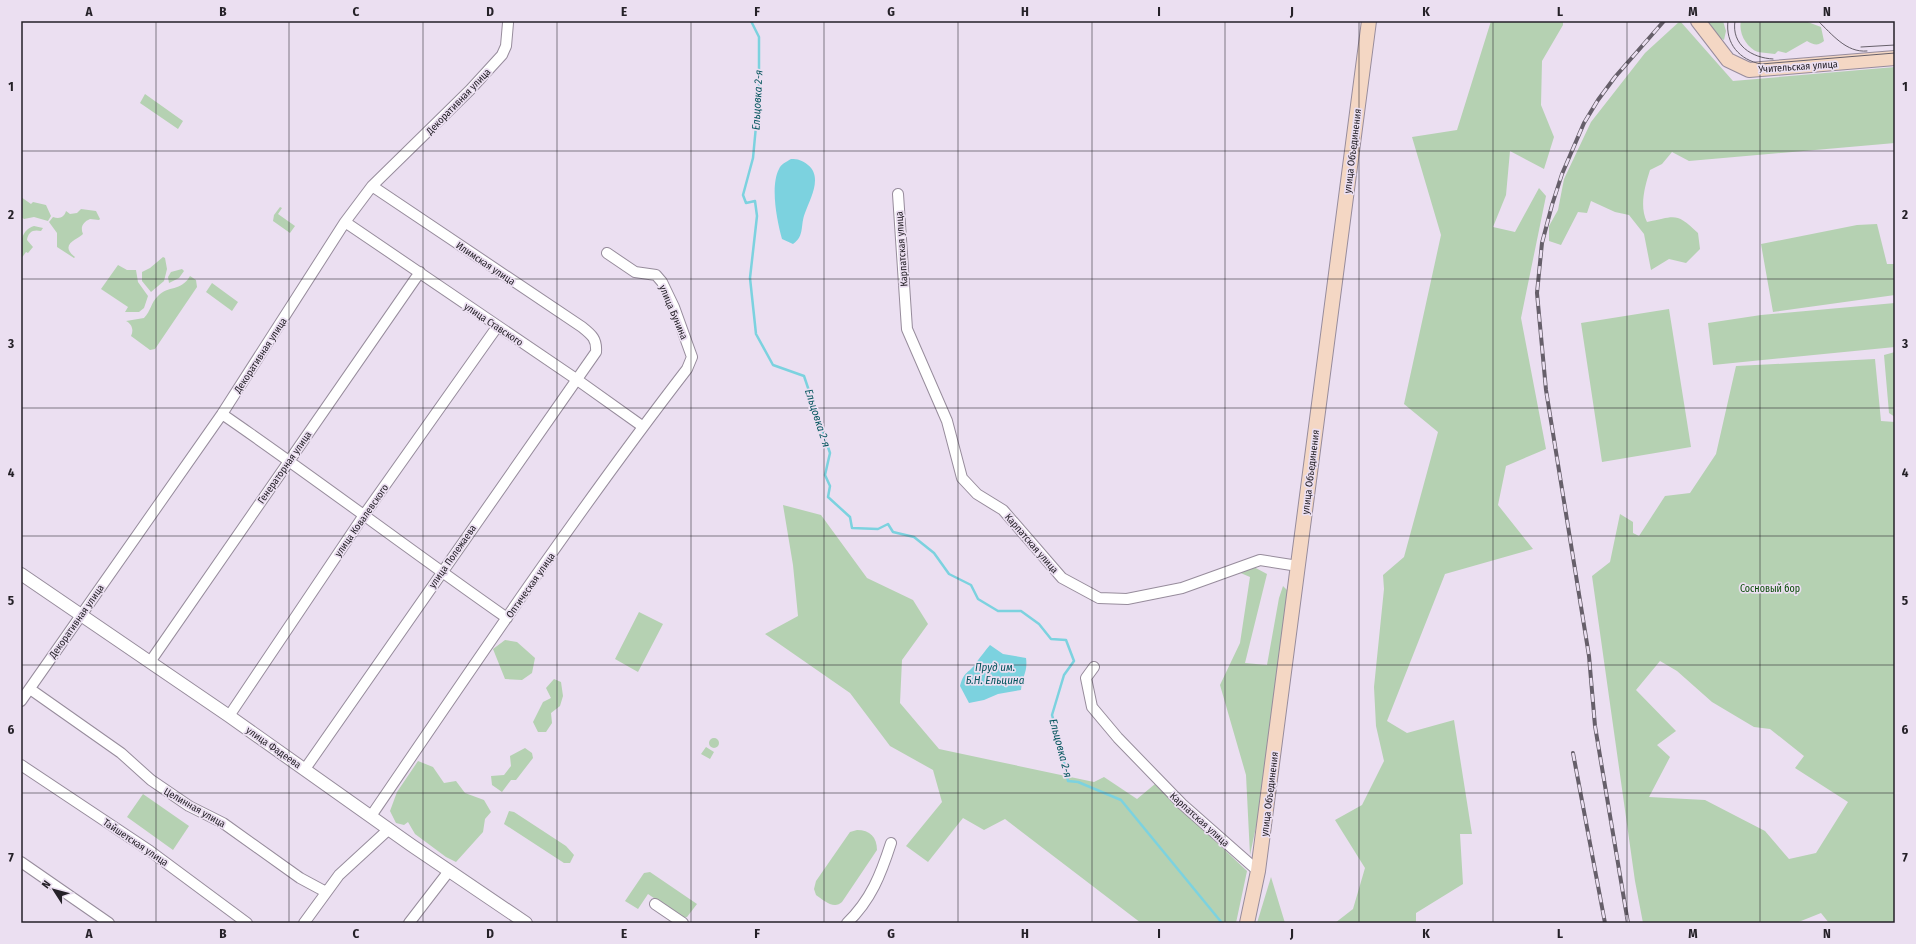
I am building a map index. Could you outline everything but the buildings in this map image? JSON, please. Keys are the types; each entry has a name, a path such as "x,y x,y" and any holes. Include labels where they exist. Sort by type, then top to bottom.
{"main road":[{"name":"улица Объединения","path":"1247,923 1258,872 1369,21"},
{"name":"Учительская улица","path":"1698,21 1728,60 1749,70 1895,58"}],"street":[{"name":"Декоративная улица","path":"21,701 222,414 345,222 372,186 470,90 502,55 506,46 508,23"},
{"name":"Илимская улица","path":"372,186 582,327 597,343"},
{"name":"Карпатская улица","path":"898,194 907,329 947,421 962,478 977,494 1003,510 1062,578 1099,598 1127,599 1182,588 1260,560 1298,566"},
{"name":"улица Ставского","path":"345,222 420,272 497,327 576,379 642,426"},
{"name":"улица Бунина","path":"607,253 635,272 656,275 662,282 674,307 692,357"},
{"name":"Генераторная улица","path":"150,662 420,272"},
{"name":"улица Ковалевского","path":"229,716 364,515 497,327"},
{"name":"улица Полежаева","path":"305,769 441,572 596,352 597,343"},
{"name":"Оптическая улица","path":"371,816 507,618 642,426 687,369 692,357"},
{"path":"222,414 289,460 441,572 507,618"},
{"name":"улица Фадеева","path":"21,574 229,716 449,871 526,923"},
{"name":"Карпатская улица","path":"1094,667 1086,678 1092,707 1118,738 1182,804 1258,872"},
{"name":"Целинная улица","path":"30,689 121,753 150,780 189,806 222,823 300,878 326,892"},
{"name":"Тайшетская улица","path":"21,765 150,851 247,923"},
{"path":"304,923 339,875 389,829"},
{"path":"847,923 858,913 880,876 891,843"},
{"path":"21,862 109,923"},
{"path":"409,923 449,871"},
{"path":"655,904 683,923"}],"green space":[{"path":"1491,21 1563,21 1563,25 1542,61 1541,105 1554,137 1544,169 1510,151 1506,195 1493,227 1515,232 1539,188 1546,196 1521,318 1546,449 1506,466 1498,505 1533,549 1445,574 1387,721 1407,733 1454,720 1472,834 1460,834 1463,884 1416,913 1416,923 1335,923 1353,909 1365,868 1335,820 1362,805 1384,761 1376,726 1374,687 1384,589 1383,575 1404,557 1438,432 1404,404 1441,235 1412,137 1457,130"},
{"path":"1680,21 1733,81 1895,67 1895,143 1689,161 1672,152 1662,164 1650,170 1645,189 1643,209 1647,222 1675,217 1691,226 1698,233 1700,249 1686,263 1669,259 1651,270 1644,234 1629,215 1615,212 1591,201 1587,213 1578,212 1561,245 1549,241 1549,226 1558,210 1564,179 1591,122 1645,53"},
{"path":"1705,21 1723,21 1726,31 1724,40 1715,35"},
{"path":"1741,21 1805,21 1821,27 1824,41 1820,44 1816,44 1807,41 1786,53 1778,51 1775,54 1758,52 1750,47 1744,40 1740,26"},
{"path":"145,94 183,121 178,129 140,103"},
{"path":"21,197 31,204 33,202 46,205 51,216 48,221 34,217 24,219 21,217"},
{"path":"280,207 282,208 278,214 295,226 290,233 273,221 274,215"},
{"path":"81,209 96,211 100,219 90,219 86,222 82,227 83,234 69,245 70,252 75,257 74,258 57,247 57,233 49,222 53,217 63,217 66,211 70,214 77,213"},
{"path":"1877,224 1887,264 1895,264 1895,295 1773,312 1761,244 1857,225"},
{"path":"34,226 43,228 41,231 38,230 30,233 27,240 33,247 28,253 26,252 21,259 21,244 23,235 29,228"},
{"path":"163,257 165,258 167,269 164,281 151,292 142,281 142,272 150,268"},
{"path":"118,265 127,270 136,270 138,282 148,296 144,308 139,312 125,312 128,307 101,289"},
{"path":"182,269 184,271 179,278 169,283 168,277 171,272"},
{"path":"190,276 196,280 197,287 155,349 150,350 131,336 132,327 126,321 144,318 158,296 166,290 183,284"},
{"path":"212,283 238,302 232,311 206,292"},
{"path":"1895,303 1895,347 1713,365 1708,323 1761,315"},
{"path":"1669,309 1691,447 1602,462 1581,323"},
{"path":"1895,352 1895,417 1889,413 1884,355"},
{"name":"Сосновый бор","path":"1875,359 1881,421 1895,422 1895,923 1829,923 1821,913 1796,923 1643,923 1635,881 1592,576 1610,562 1620,514 1633,522 1633,533 1639,536 1665,496 1690,493 1716,454 1736,366","holes":["1660,661 1677,671 1712,702 1754,727 1770,729 1804,756 1795,768 1848,802 1816,853 1789,859 1765,831 1705,800 1649,797 1670,757 1657,745 1676,731 1636,690"]},
{"path":"783,505 821,515 867,578 913,600 928,624 902,660 900,703 939,749 1094,782 1104,777 1137,799 1155,784 1247,871 1236,923 1141,923 1005,819 984,830 963,818 928,862 906,846 942,802 933,770 890,746 850,693 765,634 798,616 793,565"},
{"path":"1252,566 1267,574 1245,663 1267,665 1279,598 1283,586 1289,592 1267,775 1250,855 1246,775 1220,685 1240,643 1250,577 1236,571"},
{"path":"639,612 663,624 638,672 615,659"},
{"path":"505,640 517,642 535,658 532,673 522,680 505,679 493,649"},
{"path":"554,679 561,682 563,696 560,706 551,713 552,723 546,732 538,732 533,722 543,702 551,698 546,688"},
{"path":"712,738 716,738 718,739 718,747 712,748 709,745 709,741"},
{"path":"706,747 714,752 710,759 701,754"},
{"path":"525,748 532,753 533,758 516,780 511,780 502,792 492,785 491,776 504,775 511,766 510,756"},
{"path":"418,761 433,767 444,783 456,781 465,793 484,800 491,812 485,819 483,832 456,862 446,857 415,834 408,822 404,825 396,823 390,811 397,792"},
{"path":"143,794 189,826 173,850 127,817"},
{"path":"509,811 514,812 566,846 574,855 570,863 564,863 504,824"},
{"path":"857,830 866,831 872,835 876,841 877,850 842,902 832,905 816,895 814,889 816,881 850,832"},
{"path":"650,872 697,904 687,917 684,918 648,894 638,909 625,901 644,873"},
{"path":"1271,877 1285,923 1257,923"}],"water":[{"path":"791,159 804,162 812,170 815,176 814,188 804,217 801,234 797,241 793,244 782,239 775,204 776,176 782,164"},
{"name":"Пруд им. Б.Н. Ельцина","path":"990,645 1003,654 1026,658 1026,671 1022,681 1021,690 998,694 984,700 969,703 960,686 965,674 973,667"}],"waterway":[{"name":"Ельцовка 2-я","path":"751,21 759,37 759,94 753,158 743,195 746,203 755,201 757,216 750,278 756,334 773,365 804,376 830,453 825,475 830,486 828,497 850,517 852,528 878,529 888,524 893,532 914,537 934,553 949,574 971,585 978,599 998,611 1021,611 1039,624 1051,639 1066,640 1074,661 1064,675 1052,715 1068,781 1078,782 1121,800 1222,923"}],"tram line":[{"path":"1728,21 1729,37 1736,50 1747,59 1761,64 1895,53"},
{"path":"1735,21 1736,37 1745,49 1758,56 1773,59"},
{"path":"1818,21 1834,37 1846,46 1859,51 1867,51"},
{"path":"1861,47 1895,45"}],"railway":[{"path":"1628,923 1595,726 1589,656 1546,390 1537,293 1542,243 1552,205 1562,174 1584,123 1598,100 1615,77 1664,21"},
{"path":"1573,753 1605,923"}]}
